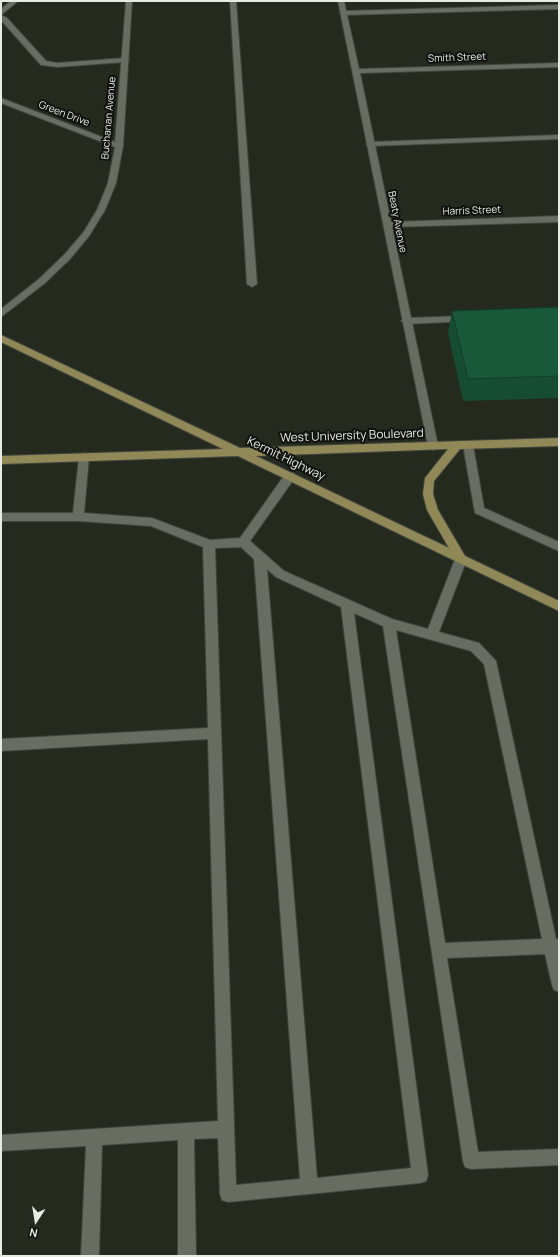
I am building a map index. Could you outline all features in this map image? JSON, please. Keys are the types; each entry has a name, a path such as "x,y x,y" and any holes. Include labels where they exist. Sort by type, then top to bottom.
{"main road":[{"name":"Kermit Highway","path":"1,338 559,606"},
{"name":"West University Boulevard","path":"1,460 559,442"},
{"path":"461,559 433,510 428,494 429,481 436,470 462,445"}],"street":[{"path":"1,13 15,1"},
{"name":"Buchanan Avenue","path":"1,314 42,281 67,257 86,234 101,210 112,183 119,146 129,1"},
{"path":"233,1 252,284"},
{"name":"Beaty Avenue","path":"341,1 433,446"},
{"path":"343,13 559,7"},
{"path":"1,17 5,18 44,63 57,65 125,60"},
{"name":"Smith Street","path":"355,71 559,65"},
{"name":"Green Drive","path":"1,100 119,146"},
{"path":"370,144 559,137"},
{"name":"Harris Street","path":"386,224 559,218"},
{"path":"406,321 475,319"},
{"path":"462,445 479,510 559,547"},
{"path":"78,517 84,457"},
{"path":"243,542 290,476"},
{"path":"1,517 78,517 152,522 209,544 243,542 280,574 347,606 389,623 475,646 490,661 555,946 559,985"},
{"path":"209,544 228,1194 420,1176 347,606"},
{"path":"260,557 309,1187"},
{"path":"432,635 461,559"},
{"path":"389,623 471,1161 559,1157"},
{"path":"1,744 215,733"},
{"path":"439,951 555,946"},
{"path":"1,1143 226,1129"},
{"path":"186,1131 187,1256"},
{"path":"90,1256 94,1137"}],"building":[{"path":"559,307 559,376 468,379 452,311"}]}
